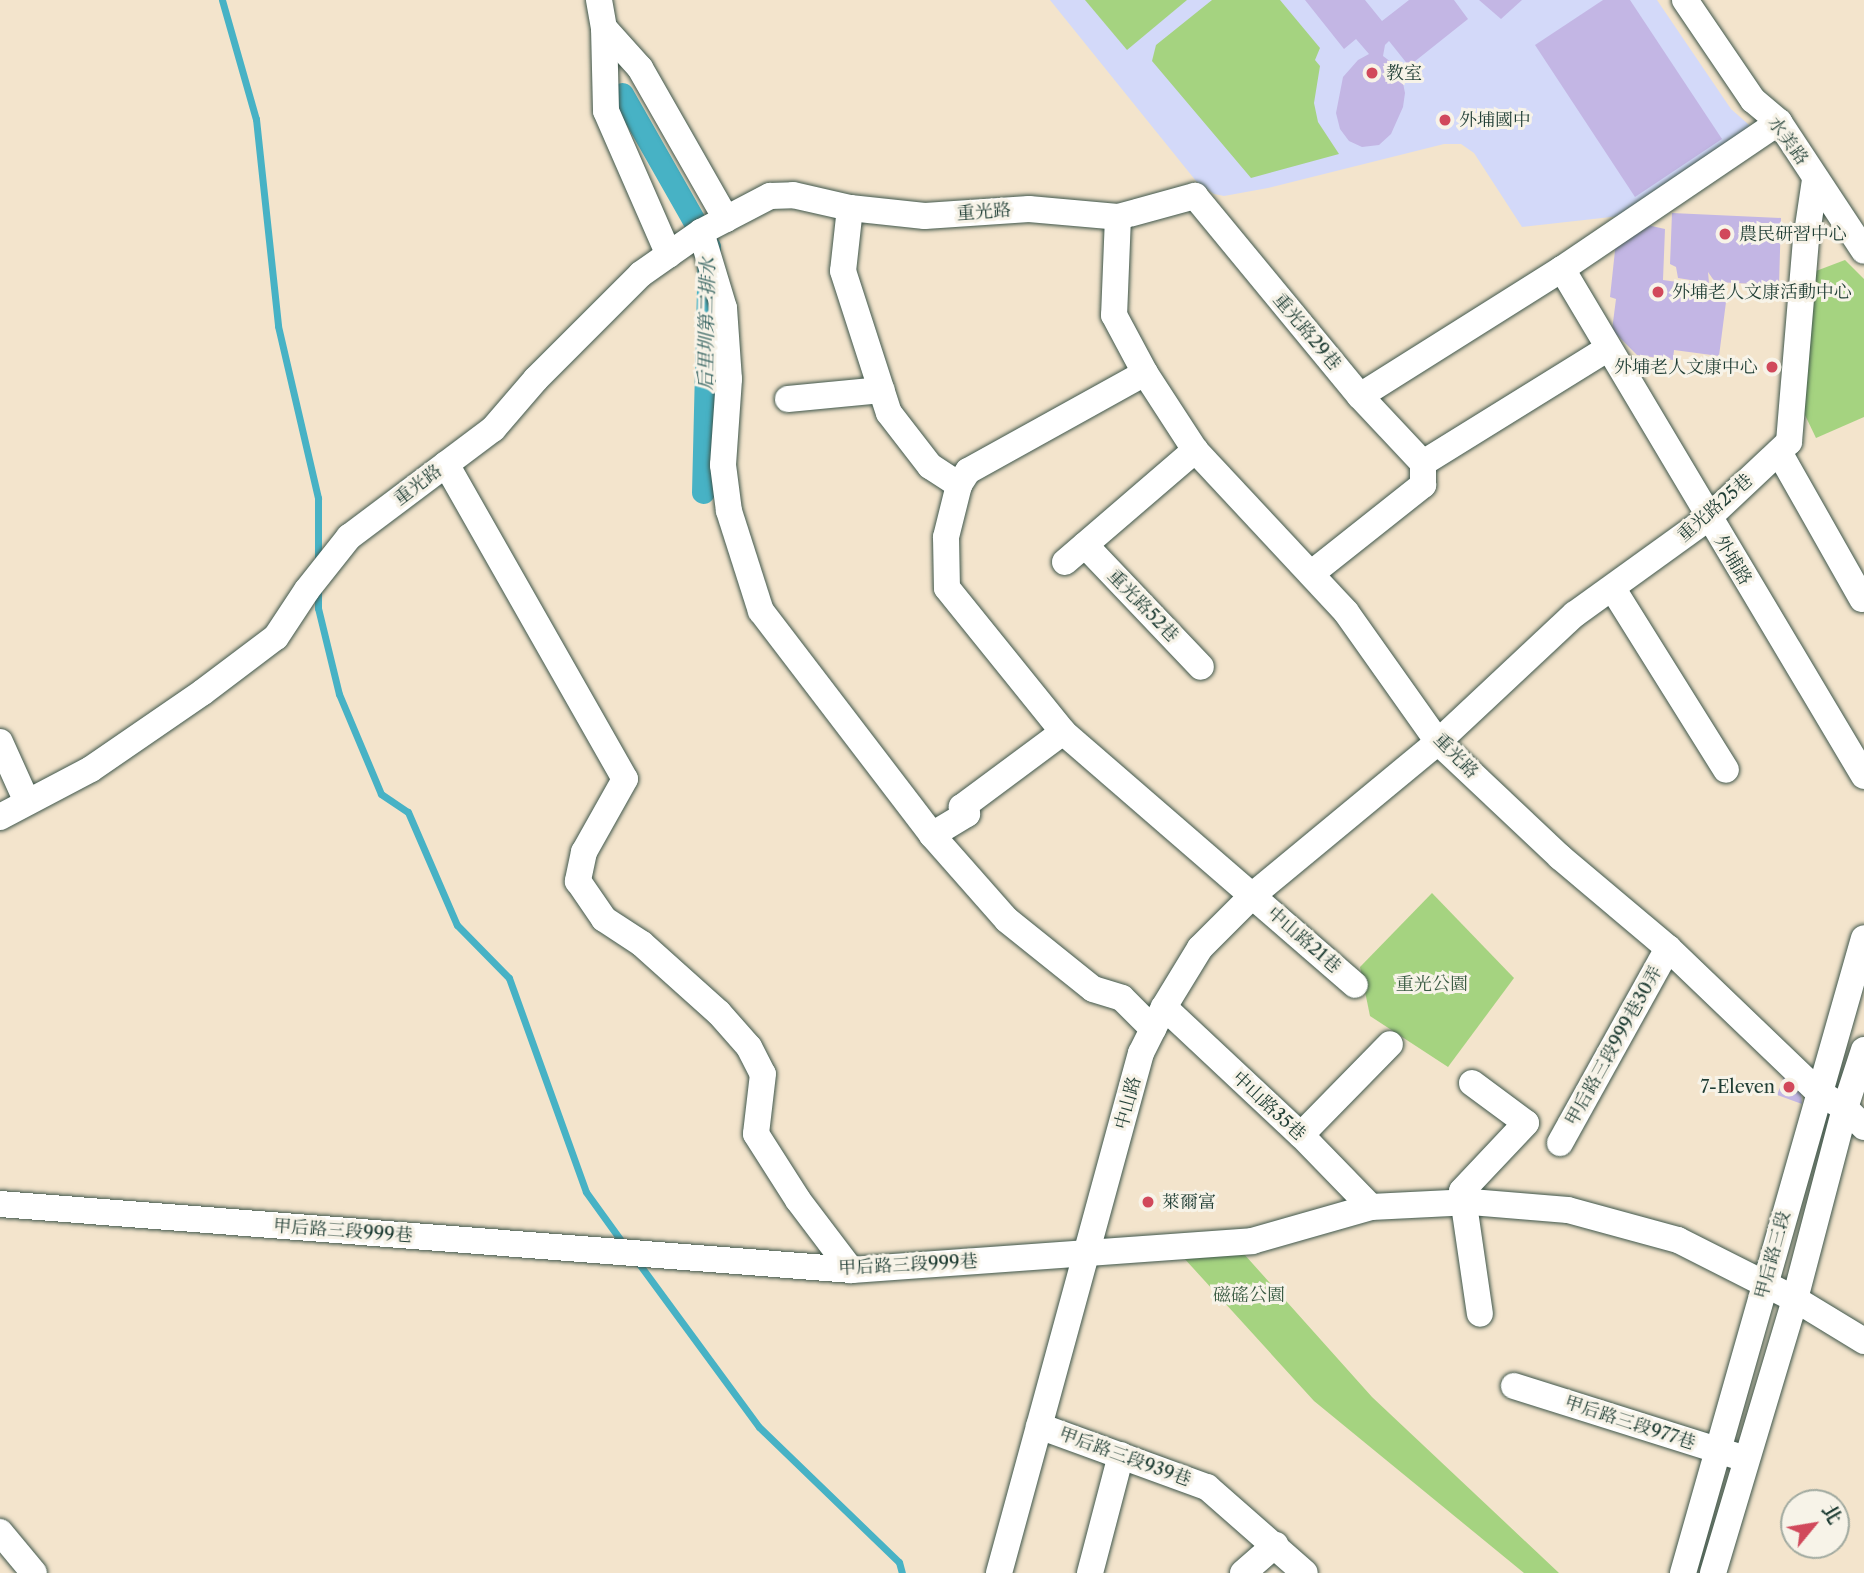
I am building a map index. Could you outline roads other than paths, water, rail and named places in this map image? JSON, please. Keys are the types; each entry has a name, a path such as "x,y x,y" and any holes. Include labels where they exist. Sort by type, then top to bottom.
{"street":[{"path":"599,0 604,28 606,111 669,255"},
{"name":"水美路","path":"1685,0 1753,100 1779,122 1864,251"},
{"path":"604,28 640,68 726,219"},
{"path":"1360,396 1562,269 1779,122"},
{"name":"重光路25巷","path":"1438,742 1575,614 1708,518 1789,442 1806,240 1815,180"},
{"name":"重光路","path":"0,817 90,769 203,692 276,637 307,590 349,537 493,429 536,379 641,274 701,232 770,196 793,195 850,208 925,216 1029,209 1118,217 1195,196"},
{"name":"重光路29巷","path":"1195,196 1360,396 1423,463"},
{"path":"850,208 843,271 889,413 930,466 959,485"},
{"name":"重光路","path":"1118,217 1114,315 1144,373 1195,450 1312,573 1383,662 1438,742 1560,857 1668,948 1818,1092 1855,1118"},
{"name":"中山路35巷","path":"701,232 724,308 729,379 723,465 729,511 761,611 932,835 1007,920 1093,989 1122,998 1158,1018 1301,1135 1371,1207"},
{"name":"外埔路","path":"1562,269 1607,349 1864,776"},
{"path":"1312,573 1423,485 1423,463 1607,349"},
{"path":"1144,373 968,471 959,485 946,537 947,588 1063,732 1253,895"},
{"path":"788,399 882,390"},
{"name":"重光路52巷","path":"1195,450 1075,554 1201,667"},
{"path":"1779,452 1863,599"},
{"path":"446,464 625,779 584,852 578,881 604,919 642,944 719,1013 749,1047 763,1074 756,1134 799,1200 851,1270"},
{"path":"1613,589 1726,770"},
{"path":"932,835 967,814 962,807 1063,732"},
{"path":"0,742 27,802"},
{"name":"中山路","path":"999,1573 1141,1053 1158,1018 1200,948 1253,895 1438,742"},
{"name":"中山路21巷","path":"1253,895 1355,985"},
{"name":"甲后路三段","path":"1683,1573 1720,1452 1818,1092 1864,938"},
{"name":"甲后路三段999巷30弄","path":"1560,1143 1668,948"},
{"path":"1301,1135 1390,1045"},
{"name":"甲后路三段","path":"1713,1573 1795,1299 1855,1118 1864,1050"},
{"path":"1472,1083 1526,1123 1462,1191 1461,1203 1480,1314"},
{"name":"甲后路三段999巷","path":"0,1205 851,1270 1252,1241 1371,1207 1461,1203 1568,1210 1678,1240 1795,1299 1864,1341"},
{"name":"甲后路三段977巷","path":"1514,1386 1720,1452 1747,1458"},
{"name":"甲后路三段939巷","path":"1039,1426 1207,1486 1305,1573"},
{"path":"1090,1573 1121,1455"},
{"path":"0,1532 34,1573"},
{"path":"1243,1573 1275,1545"}],"waterway":[{"path":"222,0 256,119 278,326 318,498 318,562"},
{"name":"后里圳第二排水","path":"622,94 709,247 703,492"},
{"path":"318,588 318,608 339,694 381,794 408,812 457,925 509,978 586,1192 625,1246"},
{"path":"637,1261 759,1427 899,1562 902,1573"}],"place":[{"name":"教室","path":"1372,73"},
{"name":"外埔國中","path":"1445,120"},
{"name":"農民研習中心","path":"1725,234"},
{"name":"外埔老人文康活動中心","path":"1658,292"},
{"name":"外埔老人文康中心","path":"1772,367"},
{"name":"7-Eleven","path":"1789,1087"},
{"name":"萊爾富","path":"1148,1202"}],"park label":[{"name":"重光公園","path":"1432,984"},
{"name":"磁磘公園","path":"1249,1295"}]}
